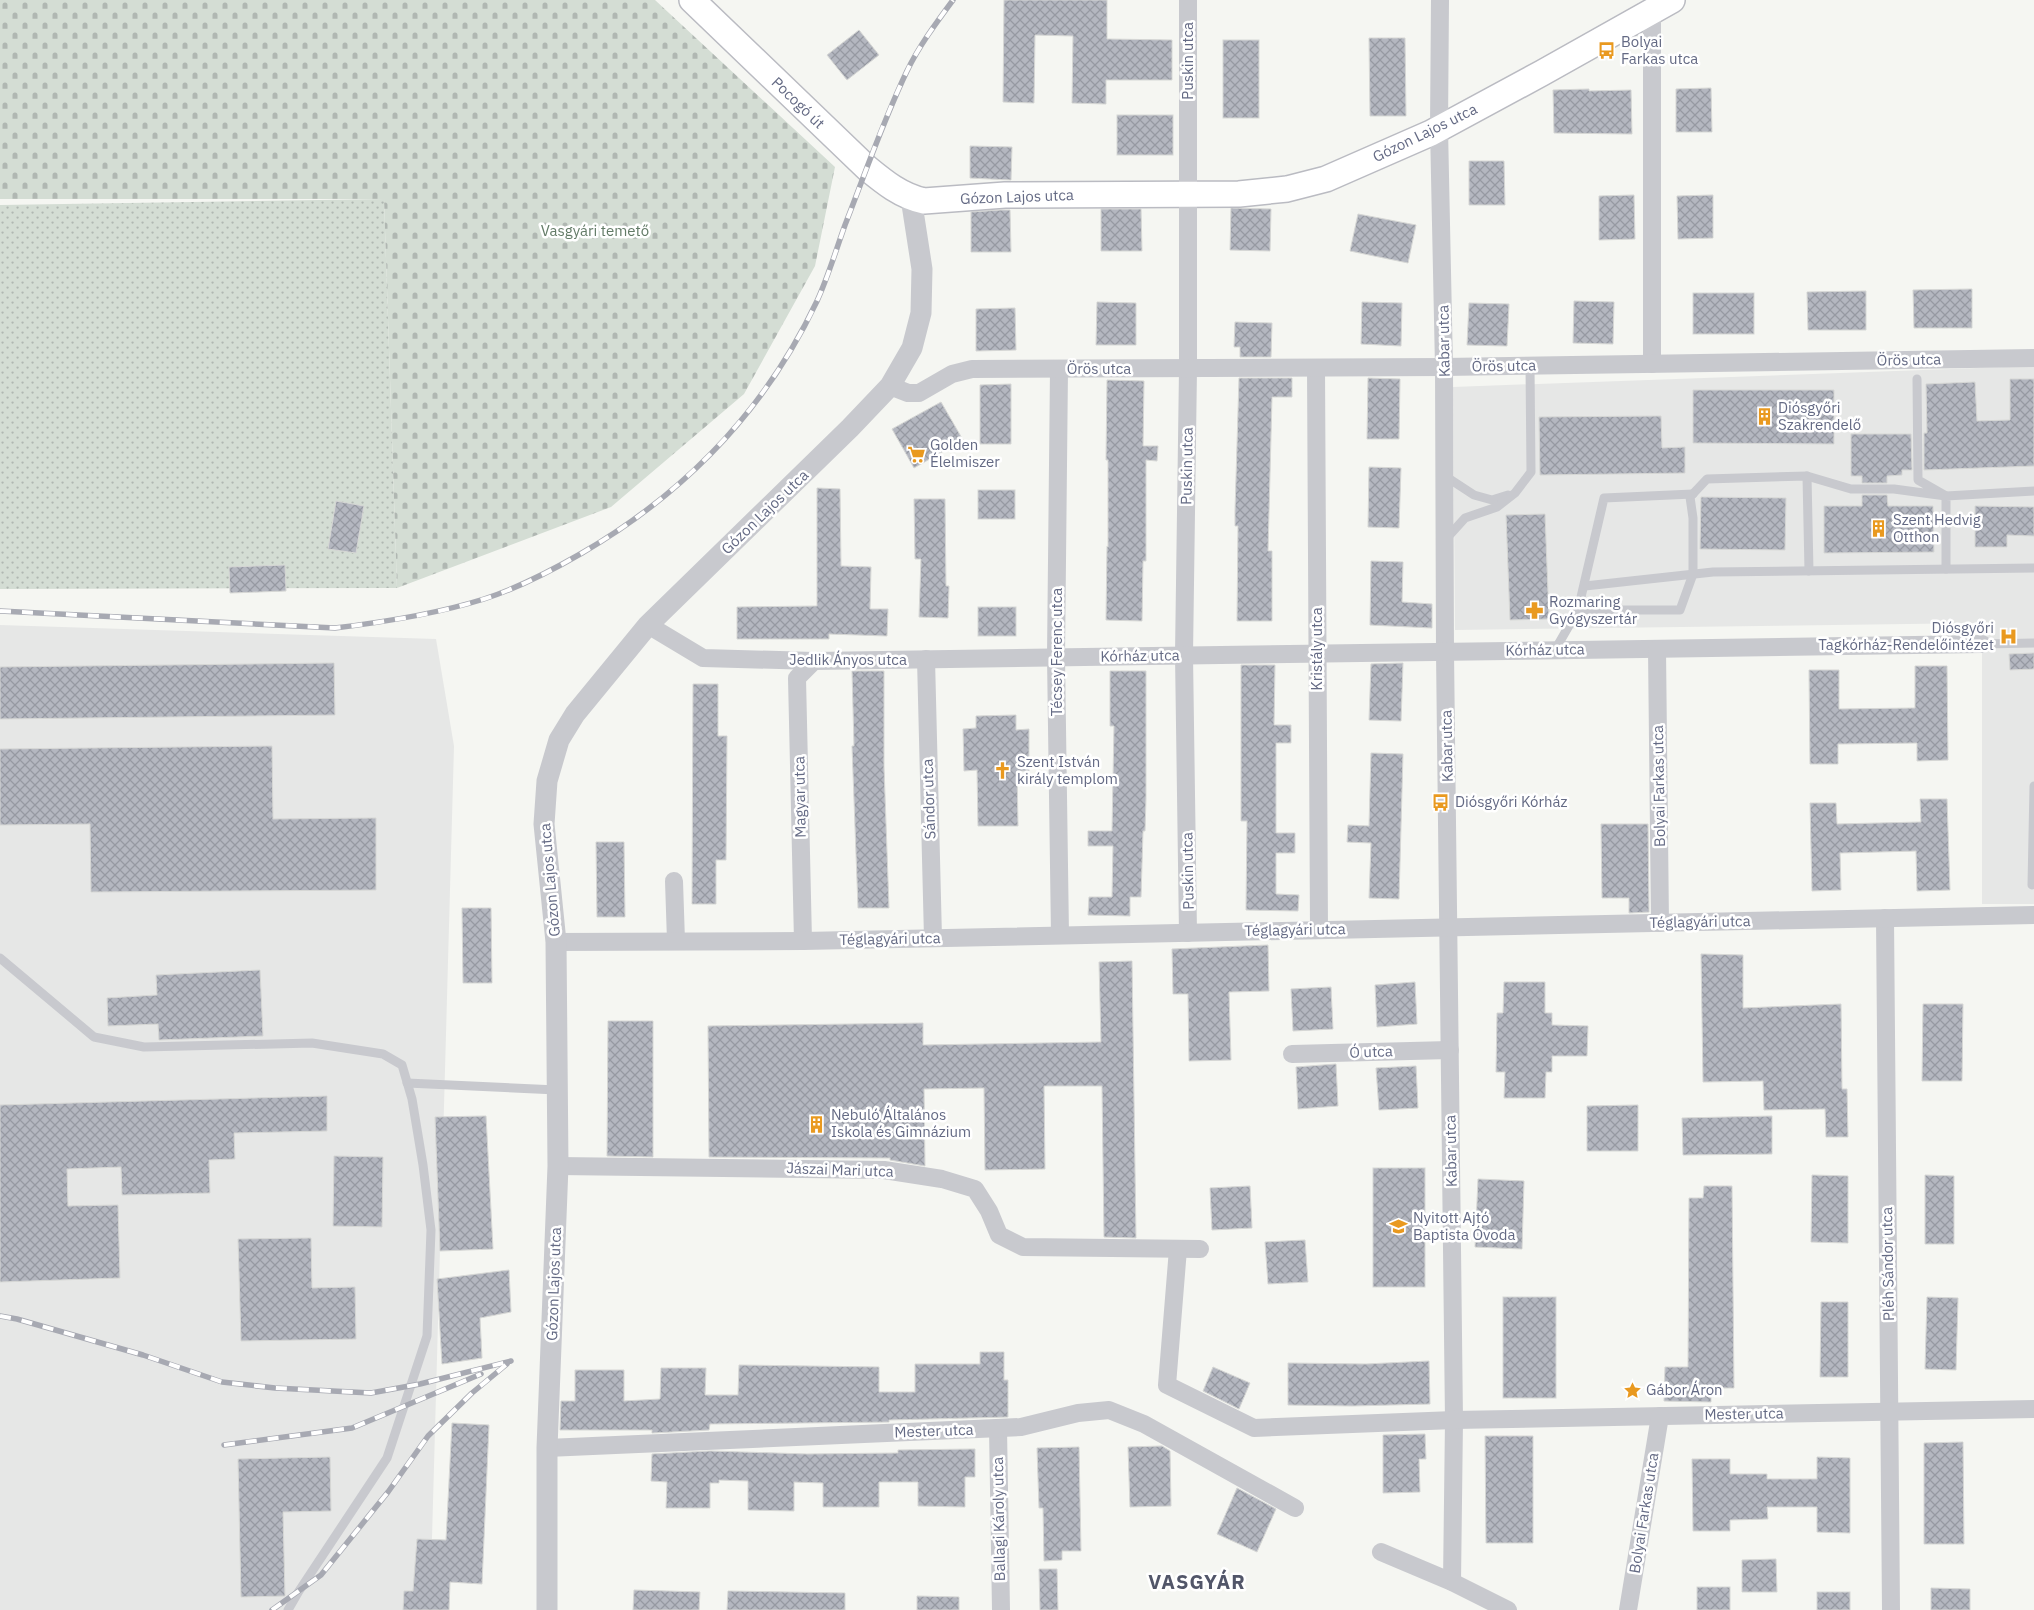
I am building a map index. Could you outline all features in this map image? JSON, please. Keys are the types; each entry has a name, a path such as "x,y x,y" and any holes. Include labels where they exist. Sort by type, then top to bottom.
{"main road":[{"name":"Pocogó út","path":"692,0 866,168 889,186 911,198"},
{"name":"Gózon Lajos utca","path":"911,198 924,201 1005,195 1239,194 1287,189 1326,179 1439,128 1662,6"}],"street":[{"name":"Puskin utca","path":"1188,0 1188,369 1184,655 1188,933"},
{"name":"Kabar utca","path":"1440,0 1439,128 1444,367 1445,652 1454,1420 1452,1582"},
{"path":"1652,364 1662,6"},
{"name":"Gózon Lajos utca","path":"547,1610 547,1448 556,1238 558,1090 556,942 544,824 547,781 559,740 575,714 648,626 850,428 890,386 912,348 921,312 922,269 911,198"},
{"name":"Örös utca","path":"890,386 908,393 920,393 952,374 972,369 1444,367 2034,358"},
{"name":"Kristály utca","path":"1316,368 1319,930"},
{"name":"Técsey Ferenc utca","path":"1059,369 1056,657 1060,935"},
{"name":"Jedlik Ányos utca","path":"648,626 703,658 814,661 1056,657"},
{"name":"Kórház utca","path":"1056,657 1982,644"},
{"name":"Bolyai Farkas utca","path":"1657,649 1660,923"},
{"name":"Sándor utca","path":"926,659 933,938"},
{"name":"Magyar utca","path":"803,941 797,678 814,661"},
{"path":"674,881 676,942"},
{"name":"Téglagyári utca","path":"556,942 803,941 2034,915"},
{"name":"Pléh Sándor utca","path":"1885,918 1891,1610"},
{"name":"Ó utca","path":"1292,1054 1450,1050"},
{"name":"Jászai Mari utca","path":"558,1166 884,1170 942,1179 975,1189 989,1210 999,1235 1023,1248 1200,1249"},
{"name":"Mester utca","path":"1178,1249 1167,1384 1254,1428 1454,1420 2034,1409"},
{"name":"Mester utca","path":"547,1448 1021,1427 1078,1412 1109,1410 1144,1424 1295,1508"},
{"name":"Bolyai Farkas utca","path":"1628,1610 1660,1416"},
{"name":"Ballagi Károly utca","path":"998,1428 1001,1610"},
{"path":"1381,1552 1452,1582 1508,1610"}],"lane":[{"path":"1445,540 1465,518 1497,507 1515,493 1532,472 1530,366"},
{"path":"1916,379 1918,480 1946,496"},
{"path":"1445,476 1474,495 1492,500 1515,493"},
{"path":"1807,476 1809,571"},
{"path":"1578,610 1680,610 1693,574 1690,497 1707,479 1807,476 1851,489 1894,489 1946,496 2034,491"},
{"path":"1555,650 1578,610 1604,498 1693,494"},
{"path":"1946,496 1946,569"},
{"path":"1585,586 1713,572 2034,568"},
{"name":"Kórház utca","path":"1982,644 2034,643"},
{"path":"2032,885 2034,786"},
{"path":"0,958 94,1036 144,1048 312,1043 383,1054 402,1065 412,1100 431,1230 428,1336 387,1458 288,1610"},
{"path":"407,1084 558,1090"}],"shaded area":[{"name":"Diósgyőri Tagkórház-Rendelőintézet","path":"2034,366 2034,904 1982,904 1982,623 1455,630 1453,387"},
{"path":"0,625 436,639 454,746 430,1610 0,1610"}],"green space":[{"name":"Vasgyári temető","path":"0,0 655,0 835,167 815,266 744,394 611,507 397,588 384,199 0,199"},
{"path":"384,199 397,588 0,589 0,205"}],"building":[{"path":"1004,0 1107,0 1107,39 1172,40 1172,80 1106,80 1106,104 1072,103 1073,36 1035,35 1034,103 1003,102"},
{"path":"859,30 879,55 847,80 827,55"},
{"path":"1369,38 1405,38 1406,116 1370,116"},
{"path":"1223,40 1259,40 1259,118 1223,118"},
{"path":"1711,88 1712,132 1676,132 1676,89"},
{"path":"1589,89 1589,91 1631,90 1632,134 1554,133 1553,90"},
{"path":"1117,115 1173,115 1173,155 1117,155"},
{"path":"970,146 1012,147 1011,180 970,178"},
{"path":"1469,161 1504,161 1505,205 1469,205"},
{"path":"1634,195 1635,239 1599,240 1599,196"},
{"path":"1713,195 1713,238 1678,239 1677,196"},
{"path":"1231,208 1271,209 1270,251 1230,250"},
{"path":"1101,209 1141,209 1142,251 1101,251"},
{"path":"1010,210 1011,252 971,252 971,212"},
{"path":"1358,214 1416,225 1408,263 1350,251"},
{"path":"1972,289 1972,328 1914,328 1913,290"},
{"path":"1866,291 1866,330 1808,330 1807,292"},
{"path":"1693,293 1754,293 1754,334 1693,334"},
{"path":"1574,301 1614,302 1613,344 1573,343"},
{"path":"1097,302 1136,303 1136,345 1096,345"},
{"path":"1362,302 1402,303 1401,346 1361,344"},
{"path":"1469,303 1509,304 1507,346 1467,345"},
{"path":"1015,308 1016,350 976,351 976,309"},
{"path":"1235,322 1272,323 1271,357 1240,357 1240,347 1234,347"},
{"path":"1239,378 1292,378 1292,397 1272,397 1268,551 1272,551 1272,621 1237,621 1238,526 1235,526 1235,511"},
{"path":"1368,378 1400,379 1399,439 1367,439"},
{"path":"2010,379 2034,379 2034,466 1924,470 1924,433 1927,433 1926,384 1975,382 1977,421 2010,420"},
{"path":"1107,380 1144,381 1143,446 1158,446 1157,461 1146,460 1146,561 1143,561 1142,621 1106,620 1108,547"},
{"path":"1011,384 1011,444 980,444 980,385"},
{"name":"Diósgyőri Szakrendelő","path":"1693,390 1834,390 1834,444 1693,443"},
{"path":"941,402 963,440 914,468 892,429"},
{"path":"1661,416 1662,448 1685,447 1685,473 1540,475 1539,417"},
{"path":"1851,434 1911,434 1912,470 1902,470 1902,475 1887,476 1887,483 1862,483 1862,476 1851,476"},
{"path":"1369,467 1401,468 1399,528 1368,527"},
{"path":"817,488 840,489 841,566 871,567 870,609 888,609 887,636 829,634 829,639 737,639 737,607 817,606"},
{"path":"978,490 1015,490 1015,519 978,519"},
{"name":"Szent Hedvig Otthon","path":"1862,495 1887,495 1888,506 1933,506 1934,552 1824,553 1824,506 1862,506"},
{"path":"1701,497 1786,498 1785,550 1700,549"},
{"path":"914,499 945,499 946,586 949,586 948,618 919,617 921,559 915,559"},
{"path":"336,501 364,506 356,553 328,549"},
{"path":"1975,506 2034,507 2034,536 2007,535 2007,547 1975,547"},
{"path":"1545,514 1549,619 1510,620 1506,515"},
{"path":"1371,561 1403,562 1402,602 1432,604 1432,628 1370,625"},
{"path":"285,565 286,591 230,593 229,567"},
{"path":"978,607 1016,607 1016,636 978,636"},
{"path":"2034,653 2034,669 2010,670 2009,654"},
{"path":"334,663 335,715 0,719 0,667"},
{"path":"1403,663 1401,721 1369,720 1371,664"},
{"path":"1241,665 1275,665 1274,725 1291,725 1291,743 1276,743 1276,833 1295,833 1295,853 1276,853 1276,894 1299,895 1298,911 1246,910 1247,821 1241,821"},
{"path":"1915,666 1947,666 1948,760 1917,761 1917,743 1838,744 1838,764 1810,764 1809,670 1839,670 1839,709 1915,708"},
{"path":"852,671 884,671 884,767 889,908 858,908 852,746 854,746"},
{"path":"1110,671 1146,671 1146,798 1141,897 1130,897 1130,916 1088,915 1089,897 1112,897 1113,846 1088,846 1088,831 1112,831 1114,726 1110,726"},
{"path":"693,684 718,684 718,736 727,736 726,860 716,860 716,904 692,904"},
{"name":"Szent István király templom","path":"1016,715 1016,730 1029,729 1029,771 1017,771 1018,826 978,826 977,770 964,771 963,729 976,728 976,716"},
{"path":"272,746 273,819 376,818 376,890 91,892 90,824 0,825 0,749"},
{"path":"1371,753 1403,754 1399,899 1369,898 1371,843 1347,842 1348,825 1369,826"},
{"path":"1920,799 1947,799 1950,890 1917,891 1916,851 1840,853 1841,890 1812,891 1810,803 1836,803 1837,824 1921,822"},
{"path":"1601,824 1648,824 1649,912 1629,913 1629,898 1602,898"},
{"path":"596,842 624,842 625,917 597,917"},
{"path":"462,908 491,908 492,983 463,983"},
{"path":"1268,945 1269,991 1229,992 1231,1060 1189,1061 1188,994 1173,994 1172,949"},
{"path":"1701,954 1743,955 1743,1008 1841,1004 1842,1089 1847,1089 1848,1137 1826,1137 1825,1109 1764,1110 1763,1081 1703,1082"},
{"name":"Nebuló Általános Iskola és Gimnázium","path":"1132,961 1136,1238 1104,1237 1102,1086 1044,1086 1045,1169 985,1170 984,1088 924,1089 925,1166 890,1160 890,1158 709,1157 708,1026 923,1023 923,1045 1101,1042 1099,962"},
{"path":"260,970 263,1036 159,1040 158,1024 108,1026 107,998 157,995 156,975"},
{"path":"1415,982 1417,1024 1377,1027 1375,985"},
{"path":"1504,982 1545,982 1545,1013 1552,1013 1552,1025 1588,1026 1587,1056 1552,1056 1552,1072 1546,1072 1545,1098 1504,1098 1505,1072 1496,1072 1497,1013 1503,1013"},
{"path":"1331,987 1333,1029 1293,1031 1291,989"},
{"path":"1923,1004 1963,1004 1962,1081 1922,1081"},
{"path":"608,1021 653,1021 653,1157 607,1156"},
{"path":"1336,1064 1338,1106 1298,1109 1296,1067"},
{"path":"1416,1066 1418,1108 1379,1110 1376,1068"},
{"path":"327,1096 327,1131 234,1133 235,1159 209,1160 210,1193 122,1195 121,1167 67,1169 68,1206 118,1205 120,1278 0,1282 0,1105"},
{"path":"1638,1105 1638,1151 1587,1151 1587,1106"},
{"path":"486,1116 493,1249 440,1251 435,1117"},
{"path":"1772,1116 1772,1154 1683,1155 1682,1118"},
{"path":"334,1156 383,1157 382,1227 333,1226"},
{"name":"Nyitott Ajtó Baptista Óvoda","path":"1373,1168 1425,1168 1425,1287 1373,1287"},
{"path":"1812,1175 1848,1176 1848,1243 1811,1242"},
{"path":"1925,1175 1954,1176 1954,1244 1925,1244"},
{"path":"1478,1179 1524,1181 1522,1249 1475,1247"},
{"path":"1250,1186 1252,1228 1212,1230 1210,1188"},
{"path":"1704,1186 1732,1186 1734,1388 1711,1388 1711,1402 1664,1401 1665,1367 1688,1367 1689,1198 1703,1198"},
{"path":"311,1238 312,1288 355,1287 356,1339 241,1341 238,1239"},
{"path":"1305,1240 1308,1282 1268,1284 1265,1242"},
{"path":"509,1270 511,1312 480,1318 482,1358 442,1364 437,1279"},
{"path":"1503,1297 1556,1297 1556,1398 1503,1398"},
{"path":"1927,1297 1958,1298 1956,1370 1925,1369"},
{"path":"1821,1302 1848,1302 1848,1377 1820,1377"},
{"path":"980,1352 1004,1352 1004,1380 1008,1380 1008,1417 889,1420 889,1422 710,1424 709,1430 652,1433 652,1430 560,1430 561,1401 575,1401 575,1370 624,1370 624,1401 660,1399 661,1368 706,1368 705,1395 738,1395 739,1365 879,1367 879,1392 915,1392 915,1364 980,1364"},
{"path":"1429,1361 1430,1404 1288,1405 1288,1363 1366,1364"},
{"path":"1213,1367 1250,1383 1239,1409 1203,1391"},
{"path":"452,1423 489,1425 482,1584 450,1582 449,1610 403,1610 404,1591 413,1591 417,1539 446,1540"},
{"path":"1425,1434 1426,1459 1419,1459 1420,1492 1383,1493 1383,1435"},
{"path":"1485,1436 1533,1436 1533,1543 1486,1543"},
{"path":"1963,1442 1964,1544 1924,1544 1924,1443"},
{"path":"1162,1446 1170,1451 1171,1506 1130,1507 1128,1447"},
{"path":"1079,1447 1081,1551 1062,1551 1062,1560 1044,1561 1043,1508 1039,1508 1037,1448"},
{"path":"975,1449 975,1477 965,1477 965,1507 918,1506 918,1482 879,1482 879,1507 823,1507 823,1483 794,1482 794,1511 748,1510 748,1481 719,1480 719,1483 710,1483 710,1508 666,1508 667,1482 651,1481 652,1454 710,1451 807,1454 898,1453 898,1450"},
{"path":"330,1457 331,1511 283,1512 285,1596 241,1597 238,1459"},
{"path":"1817,1457 1850,1458 1850,1533 1817,1532 1817,1507 1767,1507 1768,1519 1730,1520 1730,1531 1693,1531 1692,1459 1730,1459 1730,1474 1767,1474 1767,1479 1817,1479"},
{"path":"1237,1488 1276,1509 1257,1552 1217,1534"},
{"path":"1776,1559 1777,1592 1742,1592 1742,1560"},
{"path":"1039,1569 1057,1569 1058,1610 1040,1610"},
{"path":"1697,1587 1730,1587 1730,1610 1697,1610"},
{"path":"1931,1588 1970,1589 1970,1610 1931,1610"},
{"path":"634,1590 700,1592 699,1610 633,1610"},
{"path":"728,1591 845,1593 845,1610 727,1610"},
{"path":"1817,1592 1850,1592 1850,1610 1817,1610"},
{"path":"917,1596 959,1597 959,1610 917,1610"}],"railway":[{"path":"0,611 335,628 354,626 429,613 497,595 558,566 620,529 655,503 719,445 773,378 796,340 821,292 874,148 907,71 922,44 953,0"},
{"path":"0,1316 17,1319 143,1355 222,1382 275,1388 371,1393 420,1384 511,1361"},
{"path":"272,1610 321,1575 388,1492 428,1436 472,1393 507,1364"},
{"path":"224,1445 352,1428 481,1374"}],"place":[{"name":"Bolyai Farkas utca","path":"1607,51"},
{"name":"Diósgyőri Szakrendelő","path":"1764,417"},
{"name":"Golden Élelmiszer","path":"916,454"},
{"name":"Szent Hedvig Otthon","path":"1879,529"},
{"name":"Rozmaring Gyógyszertár","path":"1535,611"},
{"name":"Diósgyőri Tagkórház-Rendelőintézet","path":"2008,637"},
{"name":"Szent István király templom","path":"1003,771"},
{"name":"Diósgyőri Kórház","path":"1441,802"},
{"name":"Nebuló Általános Iskola és Gimnázium","path":"817,1124"},
{"name":"Nyitott Ajtó Baptista Óvoda","path":"1399,1227"},
{"name":"Gábor Áron","path":"1632,1390"}],"district":[{"name":"VASGYÁR","path":"1197,1582"}]}
